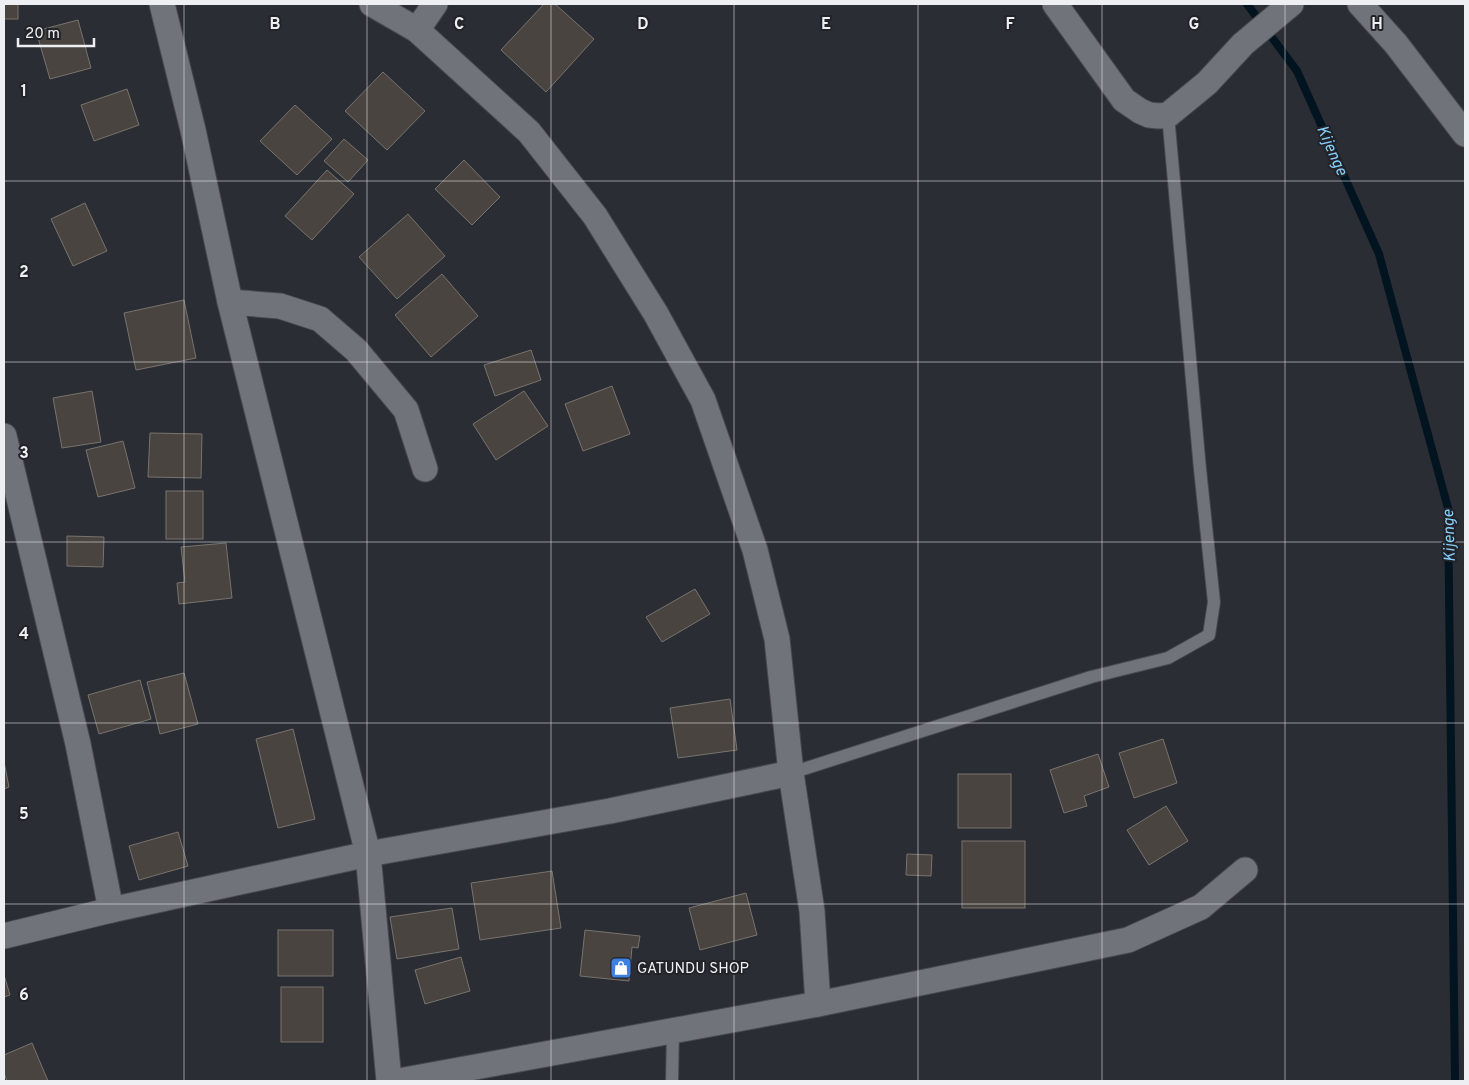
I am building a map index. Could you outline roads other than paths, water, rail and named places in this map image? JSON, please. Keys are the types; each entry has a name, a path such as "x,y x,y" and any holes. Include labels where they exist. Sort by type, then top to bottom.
{"street":[{"path":"162,4 193,130 230,302 368,854 389,1081"},
{"path":"372,4 417,30 528,132 595,216 656,314 703,400 755,550 777,638 791,773 812,911 818,1004"},
{"path":"417,30 435,4"},
{"path":"1055,4 1124,100 1149,115 1168,115 1207,83 1244,44 1283,10"},
{"path":"1360,4 1396,44 1465,134"},
{"path":"230,302 280,306 320,319 356,350 406,410 425,469"},
{"path":"4,436 78,744 111,910"},
{"path":"4,936 111,910 368,854 610,812 791,773"},
{"path":"399,1081 818,1004 1128,940 1201,907 1245,870"}],"lane":[{"path":"791,773 1091,677 1168,658 1209,635 1214,602 1168,115"},
{"path":"672,1081 673,1030"}],"waterway":[{"name":"Kijenge","path":"1247,4 1297,71 1379,254 1448,508 1455,1081"}],"place":[{"name":"GATUNDU SHOP","path":"621,968"}]}
